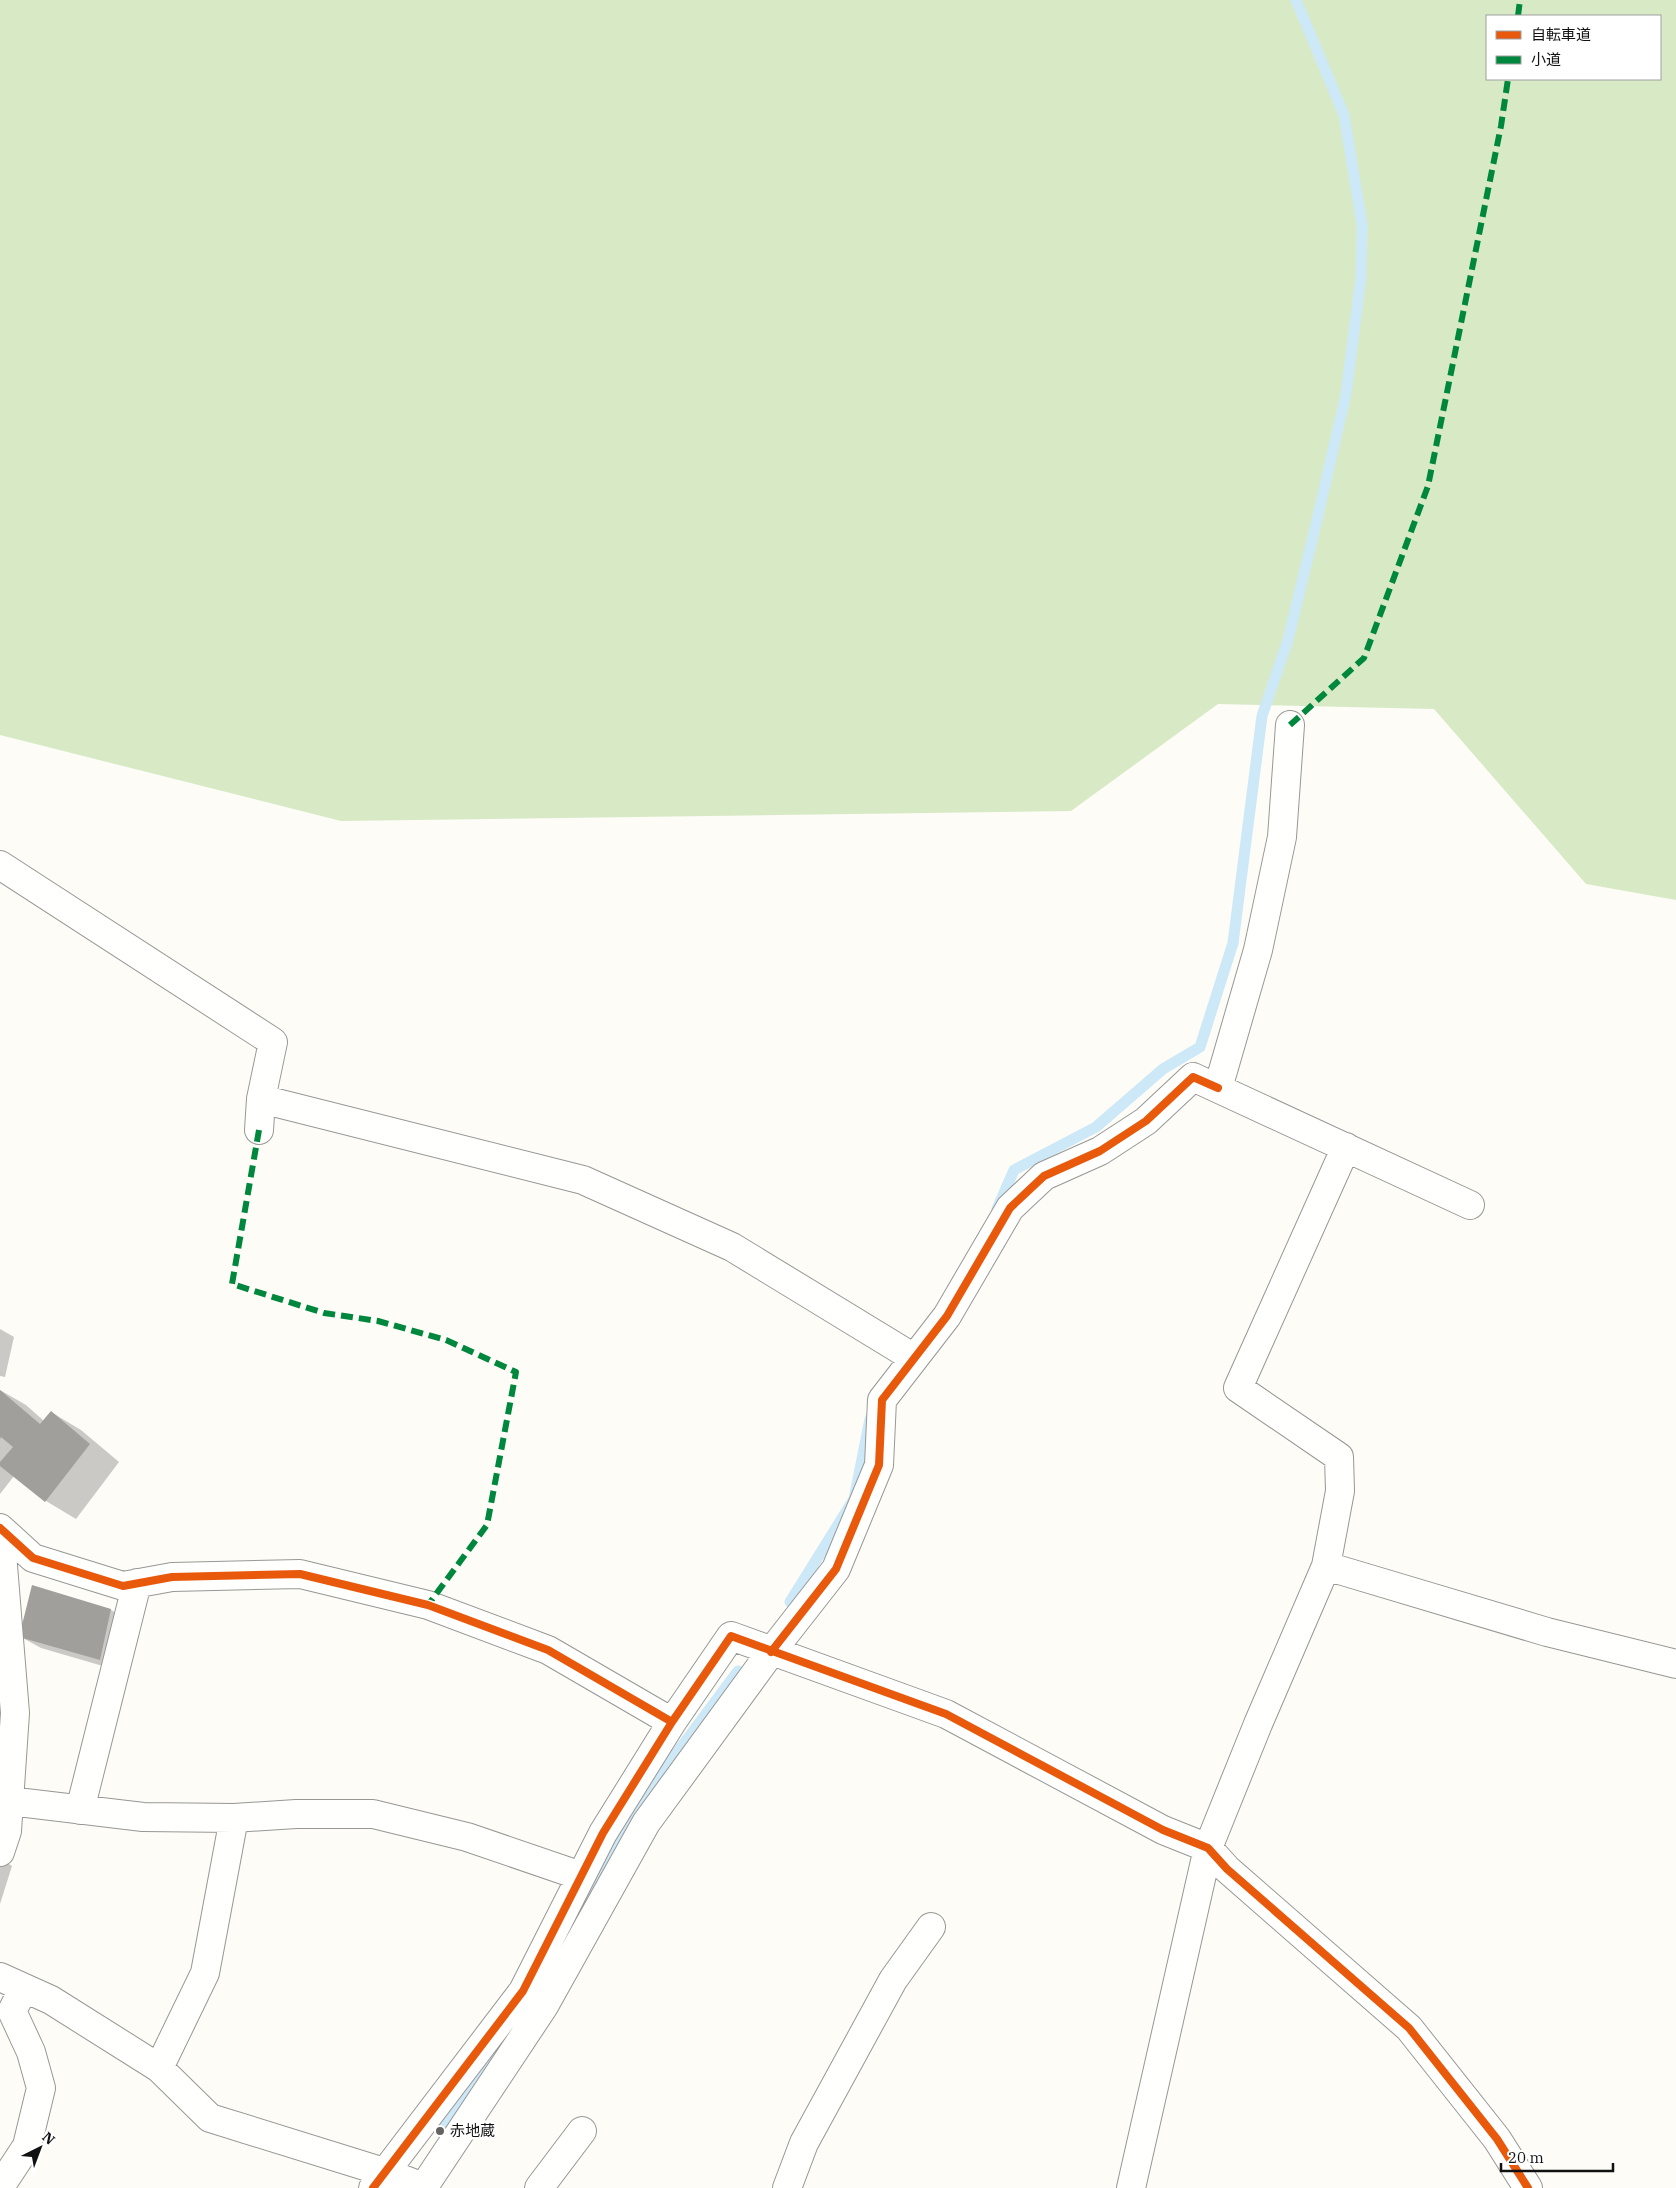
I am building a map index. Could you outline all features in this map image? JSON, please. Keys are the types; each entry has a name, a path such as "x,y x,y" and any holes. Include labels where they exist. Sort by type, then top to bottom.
{"street":[{"path":"1218,1088 1258,950 1282,837 1290,725"},
{"path":"0,864 273,1042 261,1099 259,1130"},
{"path":"0,2187 27,2146 41,2088 31,2052 12,2011 12,1982 51,2000 159,2068 210,2118 379,2180 424,2188 544,2006 646,1823 771,1652 836,1569 879,1465 882,1400 947,1316 1010,1208 1044,1176 1100,1152 1146,1121 1193,1077 1470,1205"},
{"path":"261,1099 583,1180 732,1247 914,1358"},
{"path":"1131,2188 1208,1848 1258,1724 1326,1566 1340,1491 1339,1457 1238,1388 1346,1147"},
{"path":"0,1529 33,1558 123,1586 172,1577 300,1574 428,1605 548,1650 672,1722"},
{"path":"0,1529 15,1713 4,1801 7,1831 0,1852"},
{"path":"1326,1566 1547,1632 1676,1664"},
{"path":"80,1810 137,1583"},
{"path":"379,2180 523,1991 603,1833 672,1722 732,1636 771,1652 946,1714 1163,1830 1208,1848 1227,1869 1409,2028 1497,2139 1528,2188"},
{"path":"4,1801 143,1817 234,1818 296,1814 373,1814 467,1837 582,1876"},
{"path":"159,2068 206,1973 234,1818"},
{"path":"787,2188 804,2143 889,1989 931,1927"},
{"path":"539,2188 582,2131"}],"green space":[{"path":"0,0 1676,0 1676,900 1586,884 1434,709 1218,704 1071,811 341,821 0,735"}],"building":[{"path":"0,1390 40,1424 51,1411 90,1444 45,1502 0,1466 0,1462 13,1447 1,1437 0,1439"},
{"path":"32,1585 111,1609 100,1660 19,1637"}],"waterway":[{"path":"997,1209 1014,1170 1096,1127 1163,1069 1200,1047 1233,943 1262,716 1288,640 1346,394 1361,277 1362,224 1344,115 1296,0"},
{"path":"790,1602 854,1499 870,1419"},
{"path":"589,1890 637,1806 738,1671"},
{"path":"443,2124 524,2009"}],"marked path":[{"path":"1518,15 1520,0"},
{"path":"1290,725 1364,658 1428,486 1501,126 1508,80"},
{"path":"259,1130 232,1284 324,1313 378,1321 446,1340 516,1372 487,1525 428,1605"}],"cycle path":[{"path":"771,1652 836,1569 879,1465 882,1400 947,1316 1010,1208 1044,1176 1100,1151 1146,1121 1193,1077 1218,1088"},
{"path":"0,1528 33,1558 123,1586 172,1577 300,1574 428,1605 548,1650 672,1722"},
{"path":"373,2188 523,1991 603,1833 672,1722 731,1636 946,1714 1163,1830 1208,1848 1227,1869 1409,2028 1497,2139 1528,2188"}],"place":[{"name":"赤地蔵","path":"440,2131"}]}
